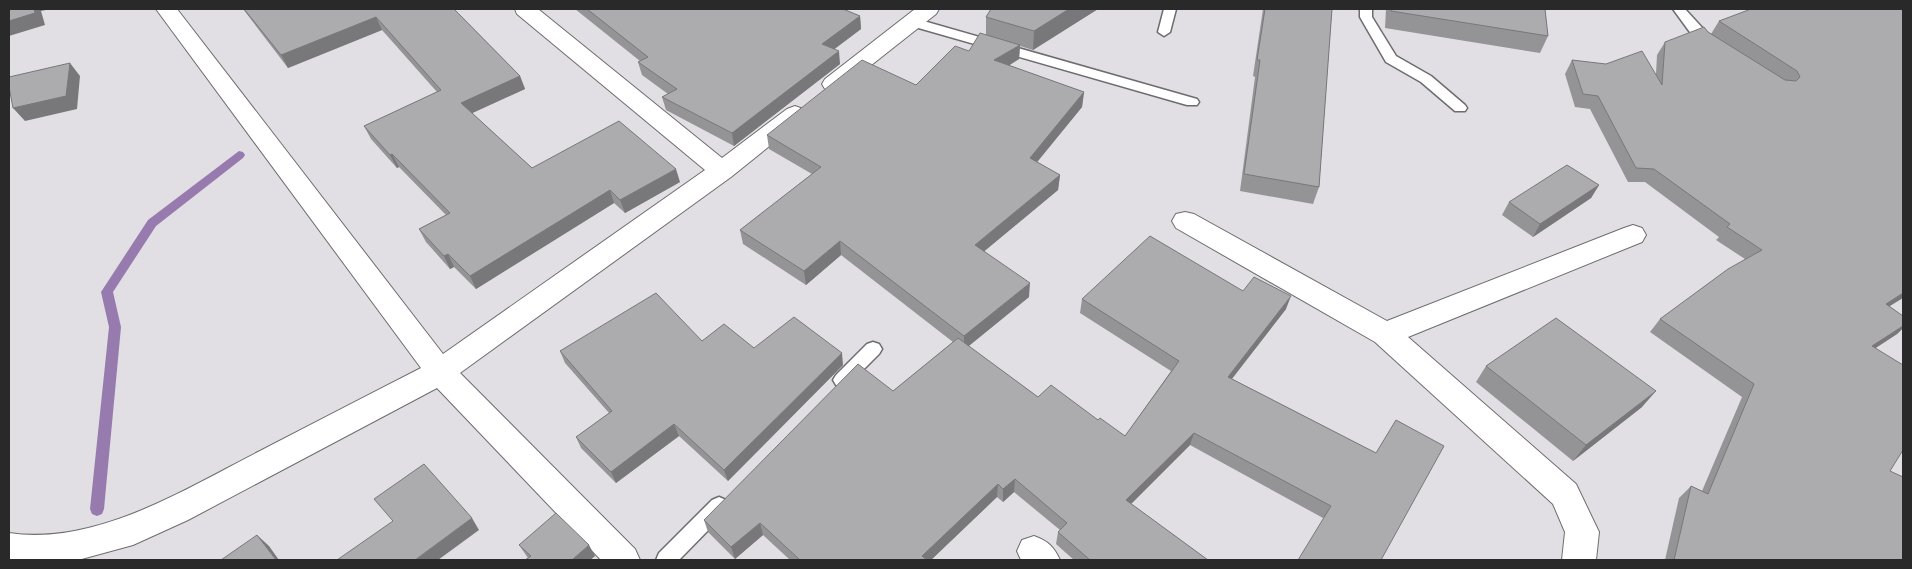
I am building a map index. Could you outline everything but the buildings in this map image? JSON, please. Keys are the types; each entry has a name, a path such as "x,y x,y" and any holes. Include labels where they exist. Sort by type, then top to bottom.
{"street":[{"path":"166,9 440,372 623,560"},
{"path":"525,9 722,171"},
{"path":"9,548 24,551 74,546 121,534 176,510 440,372 722,171 921,13"},
{"path":"1185,221 1385,334 1565,494 1582,532 1579,560"},
{"path":"1385,334 1633,235"}],"lane":[{"path":"1164,32 1170,9"},
{"path":"1366,9 1366,17 1391,59 1426,79 1460,108"},
{"path":"1679,9 1697,32 1718,49"},
{"path":"921,13 1192,102"},
{"path":"832,391 873,349"},
{"path":"666,560 728,497"}],"waterway":[{"path":"97,509 115,327 107,292 152,223 239,155"}]}
